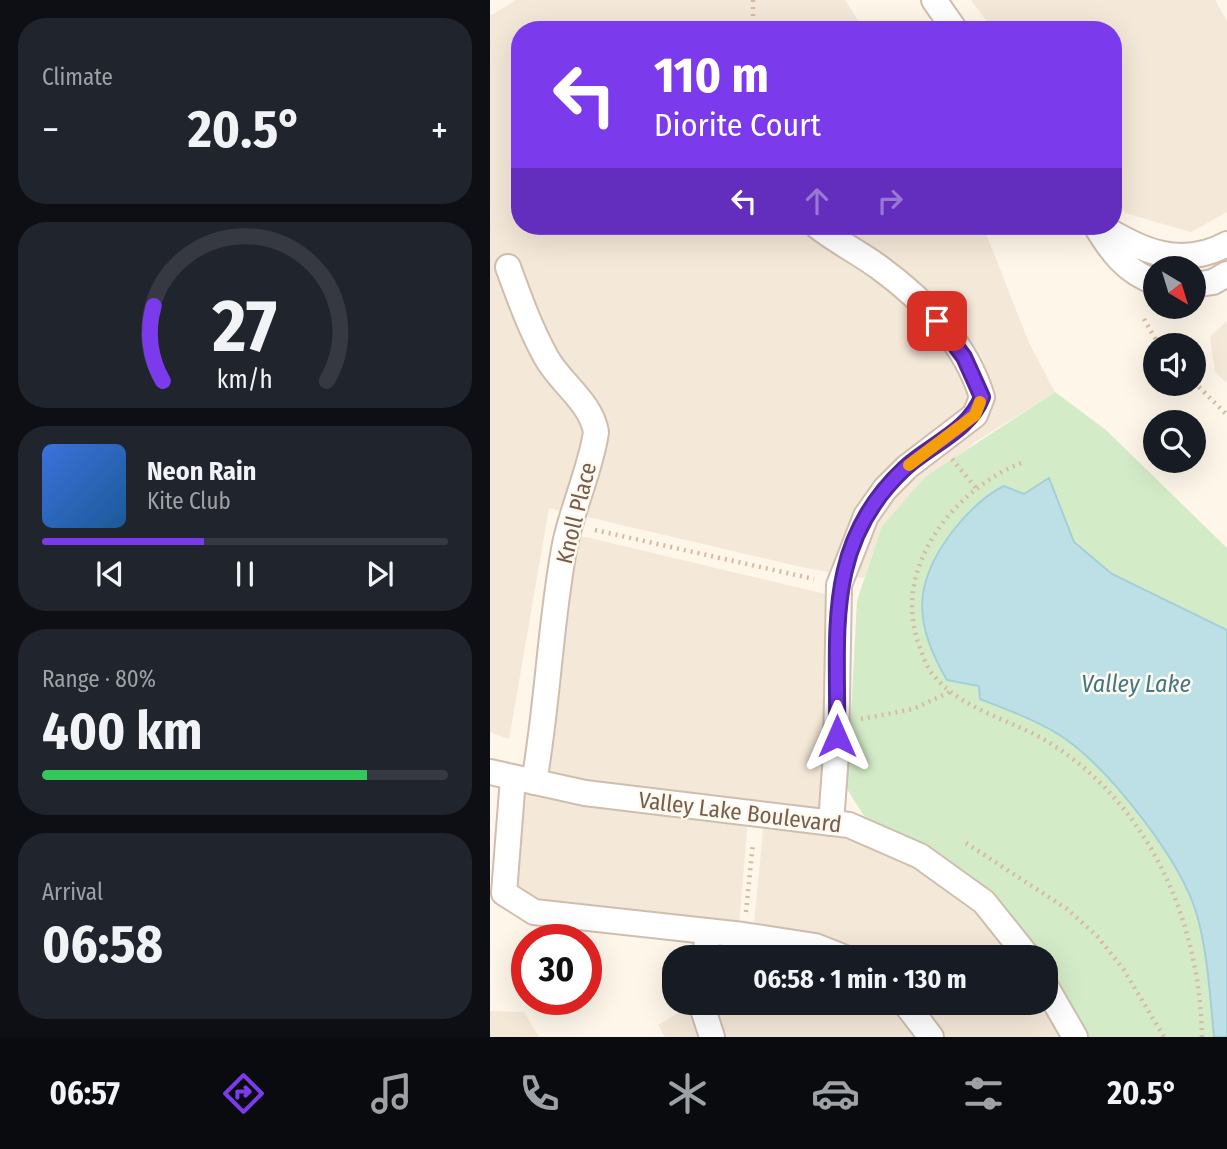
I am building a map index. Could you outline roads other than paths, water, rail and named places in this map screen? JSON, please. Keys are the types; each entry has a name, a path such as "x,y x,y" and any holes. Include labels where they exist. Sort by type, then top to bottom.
{"street":[{"path":"934,0 949,21"},
{"path":"831,235 878,266 923,302 964,357 982,397 975,415 907,467 885,489 866,516 839,585 836,754 831,823"},
{"path":"1101,235 1113,254 1143,278"},
{"path":"1116,235 1137,248 1164,255 1201,252 1227,244"},
{"path":"1200,256 1201,252"},
{"name":"Knoll Place","path":"508,267 546,357 585,406 594,420 596,432 565,544 555,613 546,715 512,777 504,892 534,912 708,932"},
{"path":"1206,281 1227,274"},
{"name":"Valley Lake Boulevard","path":"512,777 586,793 849,825 920,856 984,902 1018,945"},
{"path":"706,945 708,932 807,945"},
{"path":"1058,1008 1075,1037"},
{"path":"705,1015 712,1037"},
{"path":"914,1015 931,1037"}],"water":[{"name":"Valley Lake","path":"1049,478 1074,542 1112,574 1227,630 1227,1037 1214,1037 1204,945 1189,893 1161,844 1143,820 1104,774 1067,740 1036,722 980,699 979,686 947,680 928,641 922,605 924,587 939,551 952,532 976,506 996,490 1004,486 1024,494"}]}
